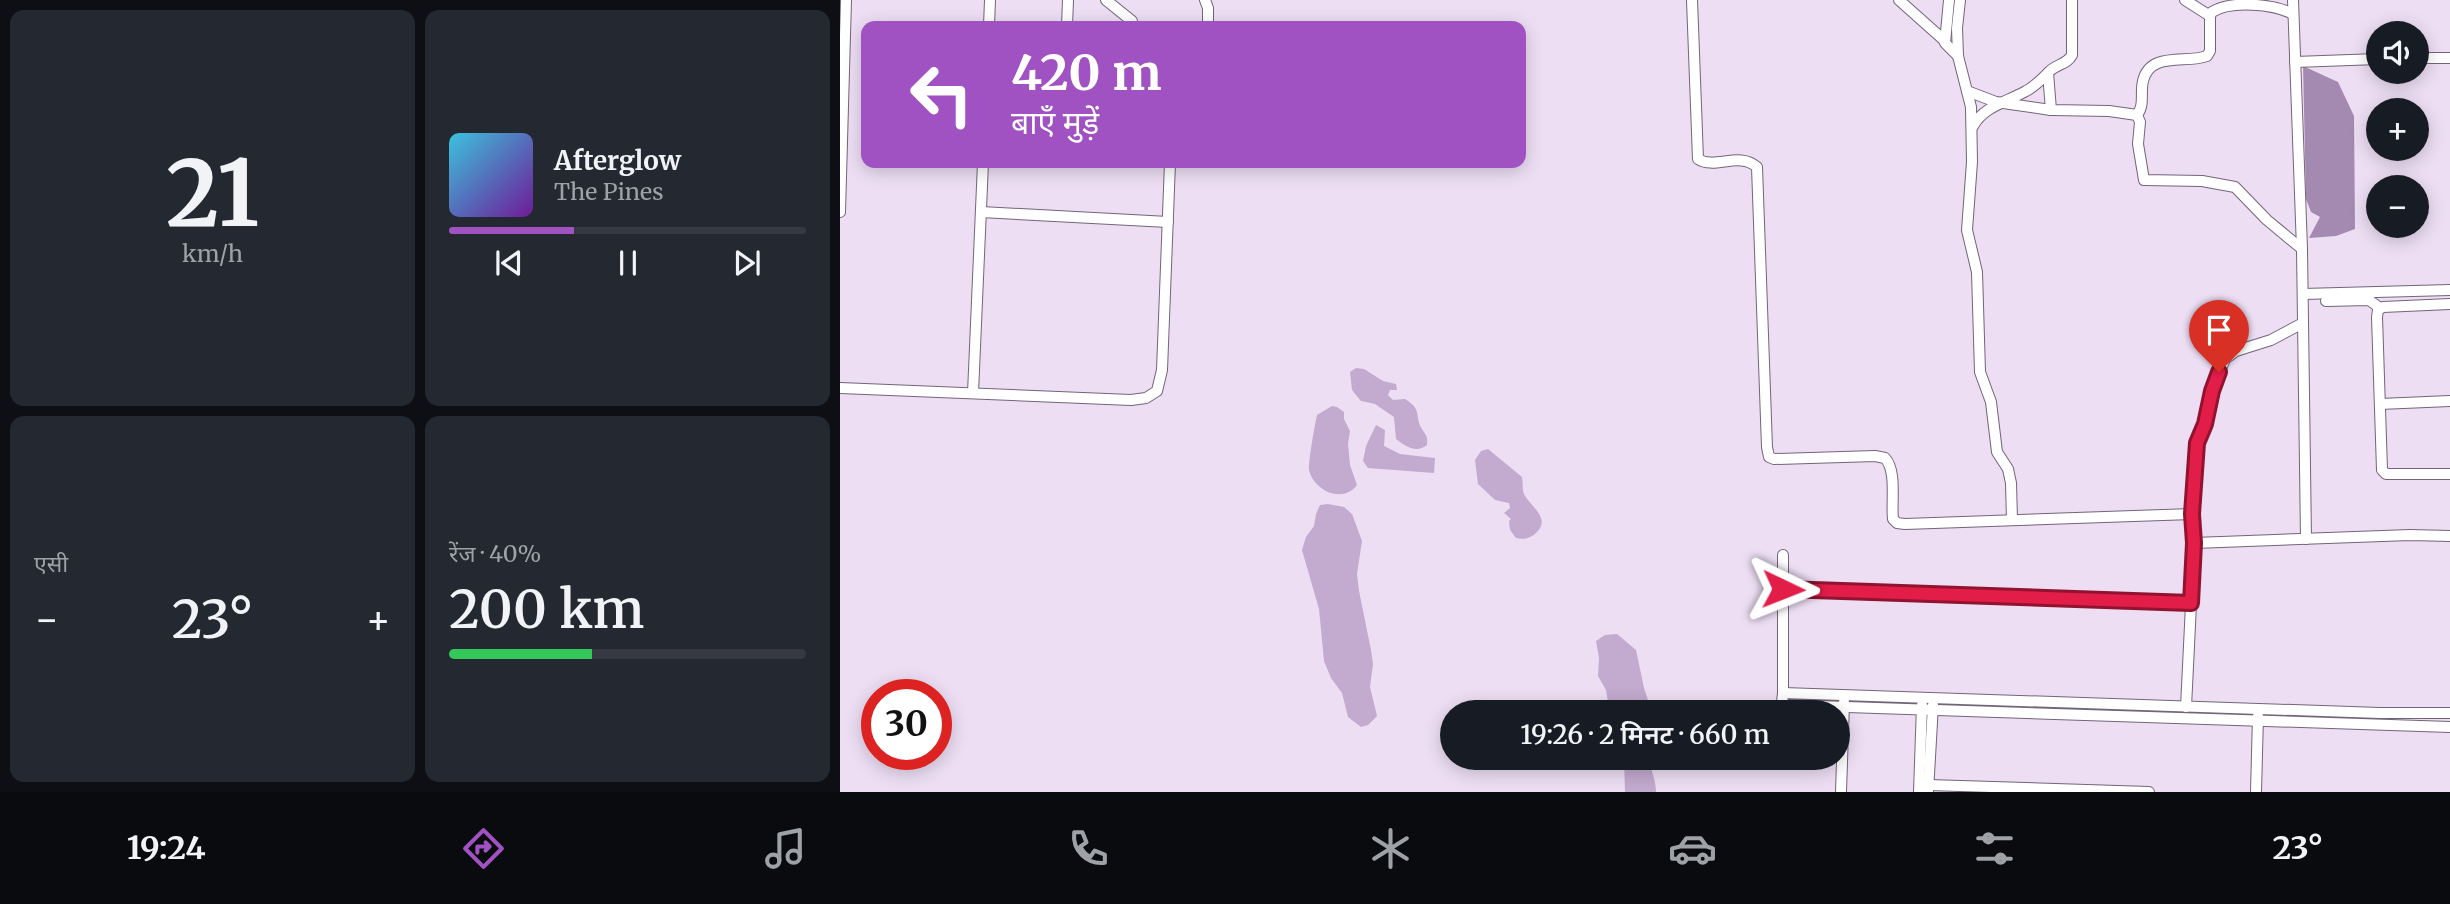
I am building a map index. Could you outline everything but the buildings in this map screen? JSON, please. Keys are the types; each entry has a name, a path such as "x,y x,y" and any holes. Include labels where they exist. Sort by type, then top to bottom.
{"street":[{"path":"840,212 846,0"},
{"path":"989,21 990,0"},
{"path":"1067,21 1069,0"},
{"path":"1106,0 1132,21"},
{"path":"1205,0 1209,8 1208,21"},
{"path":"1692,0 1698,159 1706,162 1746,160 1758,167 1769,457 1885,458 1891,472 1893,519 1897,523 2192,514"},
{"path":"1899,0 1958,56"},
{"path":"1945,41 1949,0"},
{"path":"1960,0 1957,20 1958,56 1973,127 1967,230 1977,272 1980,372 1992,402 1997,452 2008,469 2011,482 2012,520"},
{"path":"1973,127 1980,116 2025,92 2054,67 2068,61 2072,55 2072,0"},
{"path":"2185,0 2210,16"},
{"path":"2293,0 2302,249 2306,539"},
{"path":"2137,115 2142,109 2143,79 2153,66 2166,60 2204,58 2209,54 2210,16 2216,9 2232,5 2272,6 2293,14"},
{"path":"2429,58 2450,58"},
{"path":"2295,62 2366,60"},
{"path":"2049,73 2051,110"},
{"path":"1967,90 2000,103 2051,110 2109,111 2137,115"},
{"path":"2137,115 2140,122 2138,144 2144,180 2202,181 2235,187 2267,220 2302,249"},
{"path":"973,393 983,168"},
{"path":"840,388 1131,400 1146,398 1157,391 1162,370 1170,168"},
{"path":"981,212 1168,222"},
{"path":"2302,295 2450,290"},
{"path":"2326,301 2369,300 2380,308 2450,304"},
{"path":"2380,308 2377,317 2381,466 2384,472 2389,474 2450,474"},
{"path":"2186,707 2197,443 2205,424 2212,391 2225,359 2236,351 2271,340 2303,323"},
{"path":"2380,404 2450,401"},
{"path":"2194,543 2450,536"},
{"path":"1782,700 1783,555"},
{"path":"1783,589 2191,603"},
{"path":"1783,693 2450,713"},
{"path":"1844,700 1845,695"},
{"path":"1919,792 1928,697"},
{"path":"1850,707 2450,727"},
{"path":"2256,792 2258,709"},
{"path":"1927,710 1928,789 2148,792"},
{"path":"1841,792 1842,770"}],"shaded area":[{"path":"2303,66 2338,82 2354,116 2355,229 2336,236 2309,238 2320,217 2311,212 2306,199"},
{"path":"1356,368 1396,384 1397,390 1390,390 1388,395 1393,400 1405,399 1414,407 1427,438 1427,445 1415,449 1396,439 1394,417 1375,404 1361,401 1352,390 1350,372"},
{"path":"1332,406 1344,412 1344,419 1350,431 1350,465 1357,485 1344,494 1323,489 1309,470 1317,415"},
{"path":"1376,425 1385,430 1384,446 1400,454 1435,458 1434,473 1368,468 1363,461 1366,446"},
{"path":"1488,449 1522,477 1524,494 1542,522 1537,532 1530,537 1516,538 1510,530 1511,519 1504,513 1510,508 1509,503 1495,500 1478,484 1475,460 1481,451"},
{"path":"1320,505 1344,507 1352,514 1362,541 1357,574 1373,664 1370,687 1377,716 1368,725 1361,727 1348,717 1342,693 1331,678 1324,661 1319,609 1302,550 1306,537 1314,526"},
{"path":"1617,634 1636,650 1648,700 1608,700 1606,690 1598,676 1596,641 1605,635"},
{"path":"1624,770 1652,770 1656,792 1625,792"}],"route":[{"path":"1783,589 2191,603 2194,543 2192,514 2197,443 2219,372"}]}
